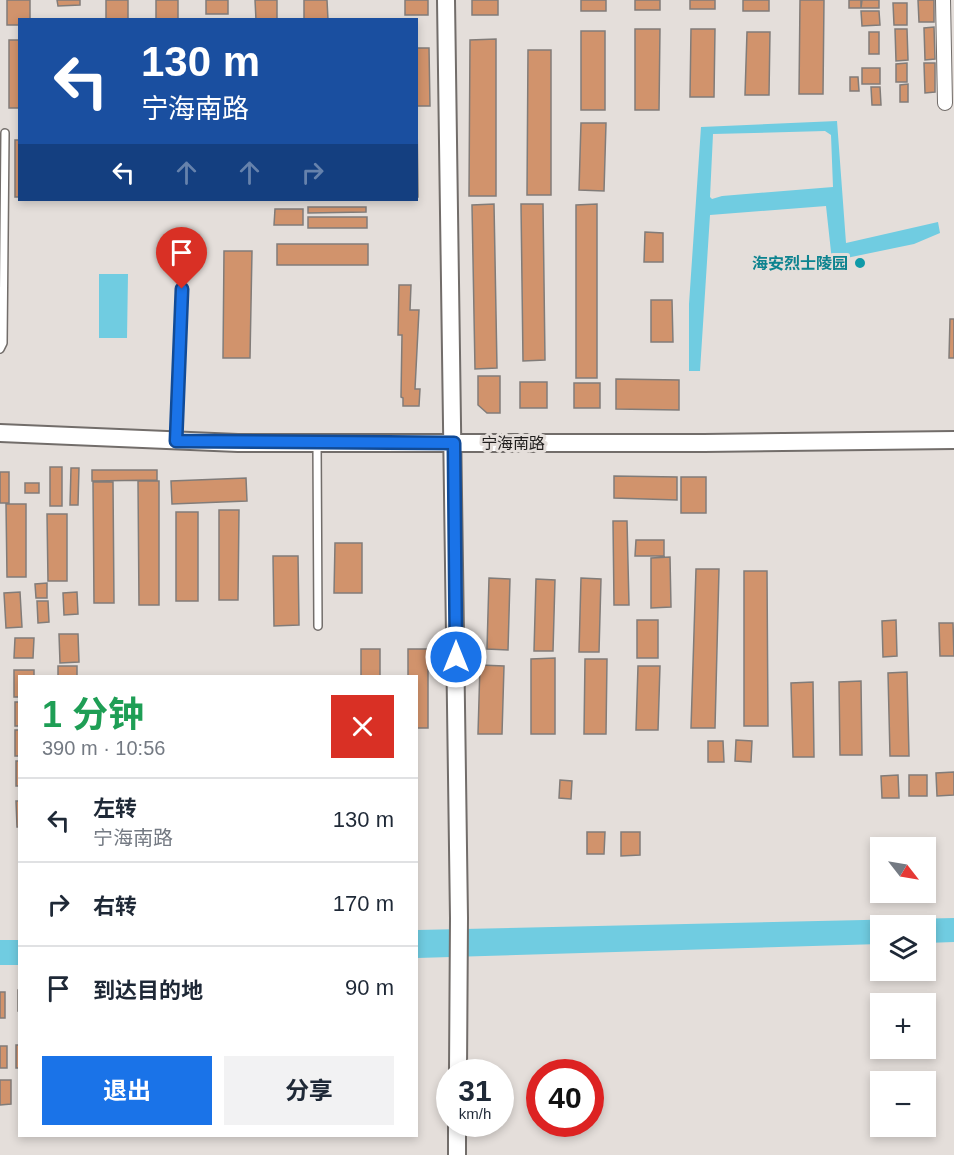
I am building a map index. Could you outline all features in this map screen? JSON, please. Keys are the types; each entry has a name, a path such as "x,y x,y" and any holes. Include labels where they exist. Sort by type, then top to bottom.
{"street":[{"path":"446,0 454,443 459,924 458,1059"},
{"path":"943,0 945,103"},
{"name":"宁海南路","path":"0,433 176,441 317,443 954,440"},
{"path":"457,1137 457,1155"}],"lane":[{"path":"0,349 3,344 5,133"},
{"path":"176,441 182,289"},
{"path":"317,443 318,626"}],"water":[{"path":"837,121 846,243 938,222 940,233 914,244 832,261 826,206 710,215 700,371 689,371 689,304 701,127","holes":["825,131 831,135 833,187 722,196 712,199 710,197 713,134"]},
{"path":"99,274 128,274 127,338 99,338"},
{"path":"936,918 954,918 954,942 936,943"},
{"path":"870,920 870,944 418,958 418,930"},
{"path":"0,940 18,940 18,965 0,965"}],"building":[{"path":"7,0 30,0 30,18 18,18 18,25 7,25"},
{"path":"57,0 80,0 80,5 58,6"},
{"path":"106,0 128,0 128,18 106,18"},
{"path":"156,0 178,0 178,18 156,18"},
{"path":"206,0 228,0 228,14 206,14"},
{"path":"255,0 277,0 277,18 256,18"},
{"path":"304,0 327,0 328,18 304,18"},
{"path":"405,0 428,0 428,15 405,15"},
{"path":"472,0 498,0 498,15 472,15"},
{"path":"581,0 606,0 606,11 581,11"},
{"path":"635,0 660,0 660,10 635,10"},
{"path":"690,0 715,0 715,9 690,9"},
{"path":"743,0 769,0 769,11 743,11"},
{"path":"800,0 824,0 823,94 799,94"},
{"path":"849,0 861,0 861,8 849,8"},
{"path":"862,0 879,0 879,8 861,8"},
{"path":"918,0 934,0 934,22 919,22"},
{"path":"893,3 907,3 907,25 894,25"},
{"path":"861,11 879,11 880,25 862,26"},
{"path":"934,27 935,59 925,60 924,28"},
{"path":"635,29 660,29 659,110 635,110"},
{"path":"691,29 715,29 714,97 690,97"},
{"path":"895,29 907,29 908,60 896,61"},
{"path":"581,31 605,31 605,110 581,110"},
{"path":"747,32 770,32 769,95 745,95"},
{"path":"869,32 879,32 879,54 869,54"},
{"path":"496,39 496,196 469,196 470,40"},
{"path":"9,40 18,40 18,108 9,108"},
{"path":"418,48 429,48 430,106 418,106"},
{"path":"528,50 551,50 551,195 527,195"},
{"path":"907,63 907,82 896,82 896,64"},
{"path":"924,63 935,63 935,92 925,93"},
{"path":"862,68 880,68 880,84 862,84"},
{"path":"850,77 858,77 859,91 850,91"},
{"path":"908,84 908,102 900,102 900,85"},
{"path":"871,87 880,87 881,105 872,105"},
{"path":"581,123 606,123 604,191 579,190"},
{"path":"15,140 18,140 18,197 15,197"},
{"path":"494,204 497,368 475,369 472,205"},
{"path":"521,204 543,204 545,360 523,361"},
{"path":"597,204 597,378 576,378 576,205"},
{"path":"308,207 366,207 366,212 308,213"},
{"path":"275,209 303,209 303,225 274,225"},
{"path":"308,217 367,217 367,228 308,228"},
{"path":"645,232 663,233 663,262 644,262"},
{"path":"277,244 368,244 368,265 277,265"},
{"path":"224,251 252,251 250,358 223,358"},
{"path":"399,285 411,285 410,310 419,310 415,389 420,389 419,406 403,406 401,397 402,335 398,335"},
{"path":"651,300 672,300 673,342 651,342"},
{"path":"950,319 954,319 954,358 949,358"},
{"path":"478,376 500,376 500,413 487,413 478,405"},
{"path":"616,379 679,380 679,410 616,409"},
{"path":"520,382 547,382 547,408 520,408"},
{"path":"574,383 600,383 600,408 574,408"},
{"path":"50,467 62,467 62,506 50,506"},
{"path":"71,468 79,468 78,505 70,505"},
{"path":"92,470 157,470 157,480 92,481"},
{"path":"0,472 9,472 9,503 0,503"},
{"path":"614,476 677,477 677,500 614,498"},
{"path":"681,477 706,477 706,513 681,513"},
{"path":"246,478 247,501 172,504 171,481"},
{"path":"138,481 159,481 159,605 139,605"},
{"path":"93,482 113,482 114,603 94,603"},
{"path":"25,483 39,483 39,493 25,493"},
{"path":"6,504 26,504 26,577 7,577"},
{"path":"219,510 239,510 238,600 219,600"},
{"path":"176,512 198,512 198,601 176,601"},
{"path":"47,514 67,514 67,581 48,581"},
{"path":"613,521 627,521 629,605 614,605"},
{"path":"636,540 664,540 664,556 635,556"},
{"path":"335,543 362,543 362,593 334,593"},
{"path":"273,556 298,556 299,625 274,626"},
{"path":"670,557 671,607 651,608 651,558"},
{"path":"696,569 719,569 715,728 691,728"},
{"path":"744,571 767,571 768,726 744,726"},
{"path":"489,578 510,579 508,650 487,649"},
{"path":"581,578 601,579 599,652 579,652"},
{"path":"536,579 555,580 553,651 534,651"},
{"path":"47,583 47,598 36,598 35,584"},
{"path":"20,592 22,627 6,628 4,593"},
{"path":"77,592 78,614 64,615 63,593"},
{"path":"37,601 48,601 49,622 38,623"},
{"path":"637,620 658,620 658,658 637,658"},
{"path":"896,620 897,656 883,657 882,621"},
{"path":"939,623 953,623 954,656 940,656"},
{"path":"59,634 78,634 79,662 60,663"},
{"path":"15,638 34,638 33,658 14,658"},
{"path":"361,649 380,649 380,675 361,675"},
{"path":"408,649 428,649 428,728 418,728 418,675 408,675"},
{"path":"555,658 555,734 531,734 531,659"},
{"path":"585,659 607,659 606,734 584,734"},
{"path":"480,665 504,666 502,734 478,734"},
{"path":"58,666 77,666 77,675 58,675"},
{"path":"638,666 660,666 658,730 636,730"},
{"path":"14,670 34,670 34,675 18,675 18,697 14,697"},
{"path":"907,672 909,756 890,756 888,673"},
{"path":"861,681 862,755 840,755 839,682"},
{"path":"813,682 814,757 793,757 791,683"},
{"path":"15,702 18,702 18,726 15,726"},
{"path":"15,730 18,730 18,756 15,756"},
{"path":"736,740 752,741 751,762 735,761"},
{"path":"708,741 723,741 724,762 708,762"},
{"path":"16,761 18,761 18,786 16,786"},
{"path":"954,772 954,795 937,796 936,773"},
{"path":"898,775 899,798 882,798 881,776"},
{"path":"909,775 927,775 927,796 909,796"},
{"path":"560,780 572,781 571,799 559,798"},
{"path":"16,801 18,801 18,827"},
{"path":"587,832 605,832 604,854 587,854"},
{"path":"621,832 640,832 640,855 621,856"},
{"path":"0,992 5,992 5,1018 0,1018"},
{"path":"16,1045 18,1045 18,1068 16,1068"},
{"path":"0,1046 7,1046 7,1068 0,1068"},
{"path":"0,1080 11,1080 11,1104 0,1105"}],"place":[{"name":"海安烈士陵园","path":"860,263"}],"route":[{"path":"182,289 176,441 454,443 456,657"}]}
